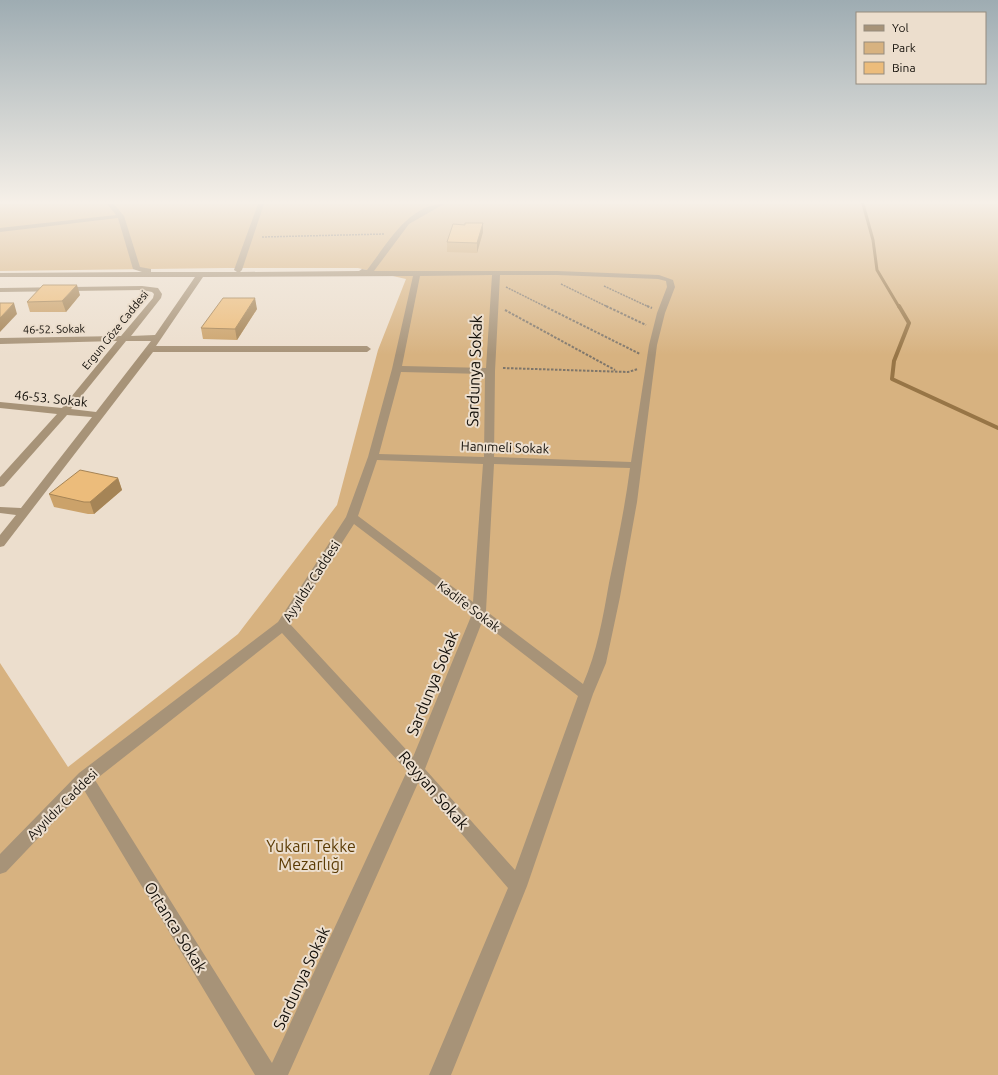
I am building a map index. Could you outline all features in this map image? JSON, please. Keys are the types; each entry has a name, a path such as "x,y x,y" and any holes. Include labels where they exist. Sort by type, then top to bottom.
{"street":[{"path":"132,254 138,270 144,271 354,269 368,274"},
{"path":"238,270 243,254"},
{"path":"368,274 383,254"},
{"path":"0,275 417,274 496,277 541,273 659,276 666,279 671,284 661,313 650,362 630,510 599,663 586,694 518,886 440,1075"},
{"path":"2,538 25,512 150,349 201,274"},
{"name":"Ayyıldız Caddesi","path":"0,866 85,778 283,625 352,517 373,458 397,369 417,274"},
{"name":"Sardunya Sokak","path":"277,1075 416,770 479,613 489,461 490,369 496,277"},
{"name":"Ergun Göze Caddesi","path":"0,290 142,288 155,290 158,294 157,298 63,413 0,484"},
{"name":"46-52. Sokak","path":"0,341 157,338"},
{"path":"150,349 367,349"},
{"path":"397,369 490,369"},
{"name":"46-53. Sokak","path":"0,405 99,416"},
{"name":"Hanımeli Sokak","path":"373,458 636,465"},
{"path":"0,510 25,512"},
{"name":"Kadife Sokak","path":"352,517 586,694"},
{"name":"Reyyan Sokak","path":"283,625 416,770 518,886"},
{"name":"Ortanca Sokak","path":"85,778 267,1075"}],"path":[{"path":"541,273 657,331"},
{"path":"578,274 661,313"},
{"path":"496,277 650,362"},
{"path":"494,304 617,372"},
{"path":"490,369 617,372 633,371 650,362"}],"green space":[{"name":"Yukarı Tekke Mezarlığı","path":"0,254 998,254 998,1075 0,1075 0,663 68,767 238,634 337,505 378,350 406,279 358,268 0,271"}],"building":[{"path":"43,285 77,285 62,301 27,302"},
{"path":"223,298 255,298 235,329 201,328"},
{"path":"0,303 14,303 0,318"},
{"path":"80,470 118,478 90,502 49,494"}],"waterway":[{"path":"875,254 877,270 899,307"},
{"path":"899,306 909,323 894,361 892,379 998,428"}]}
